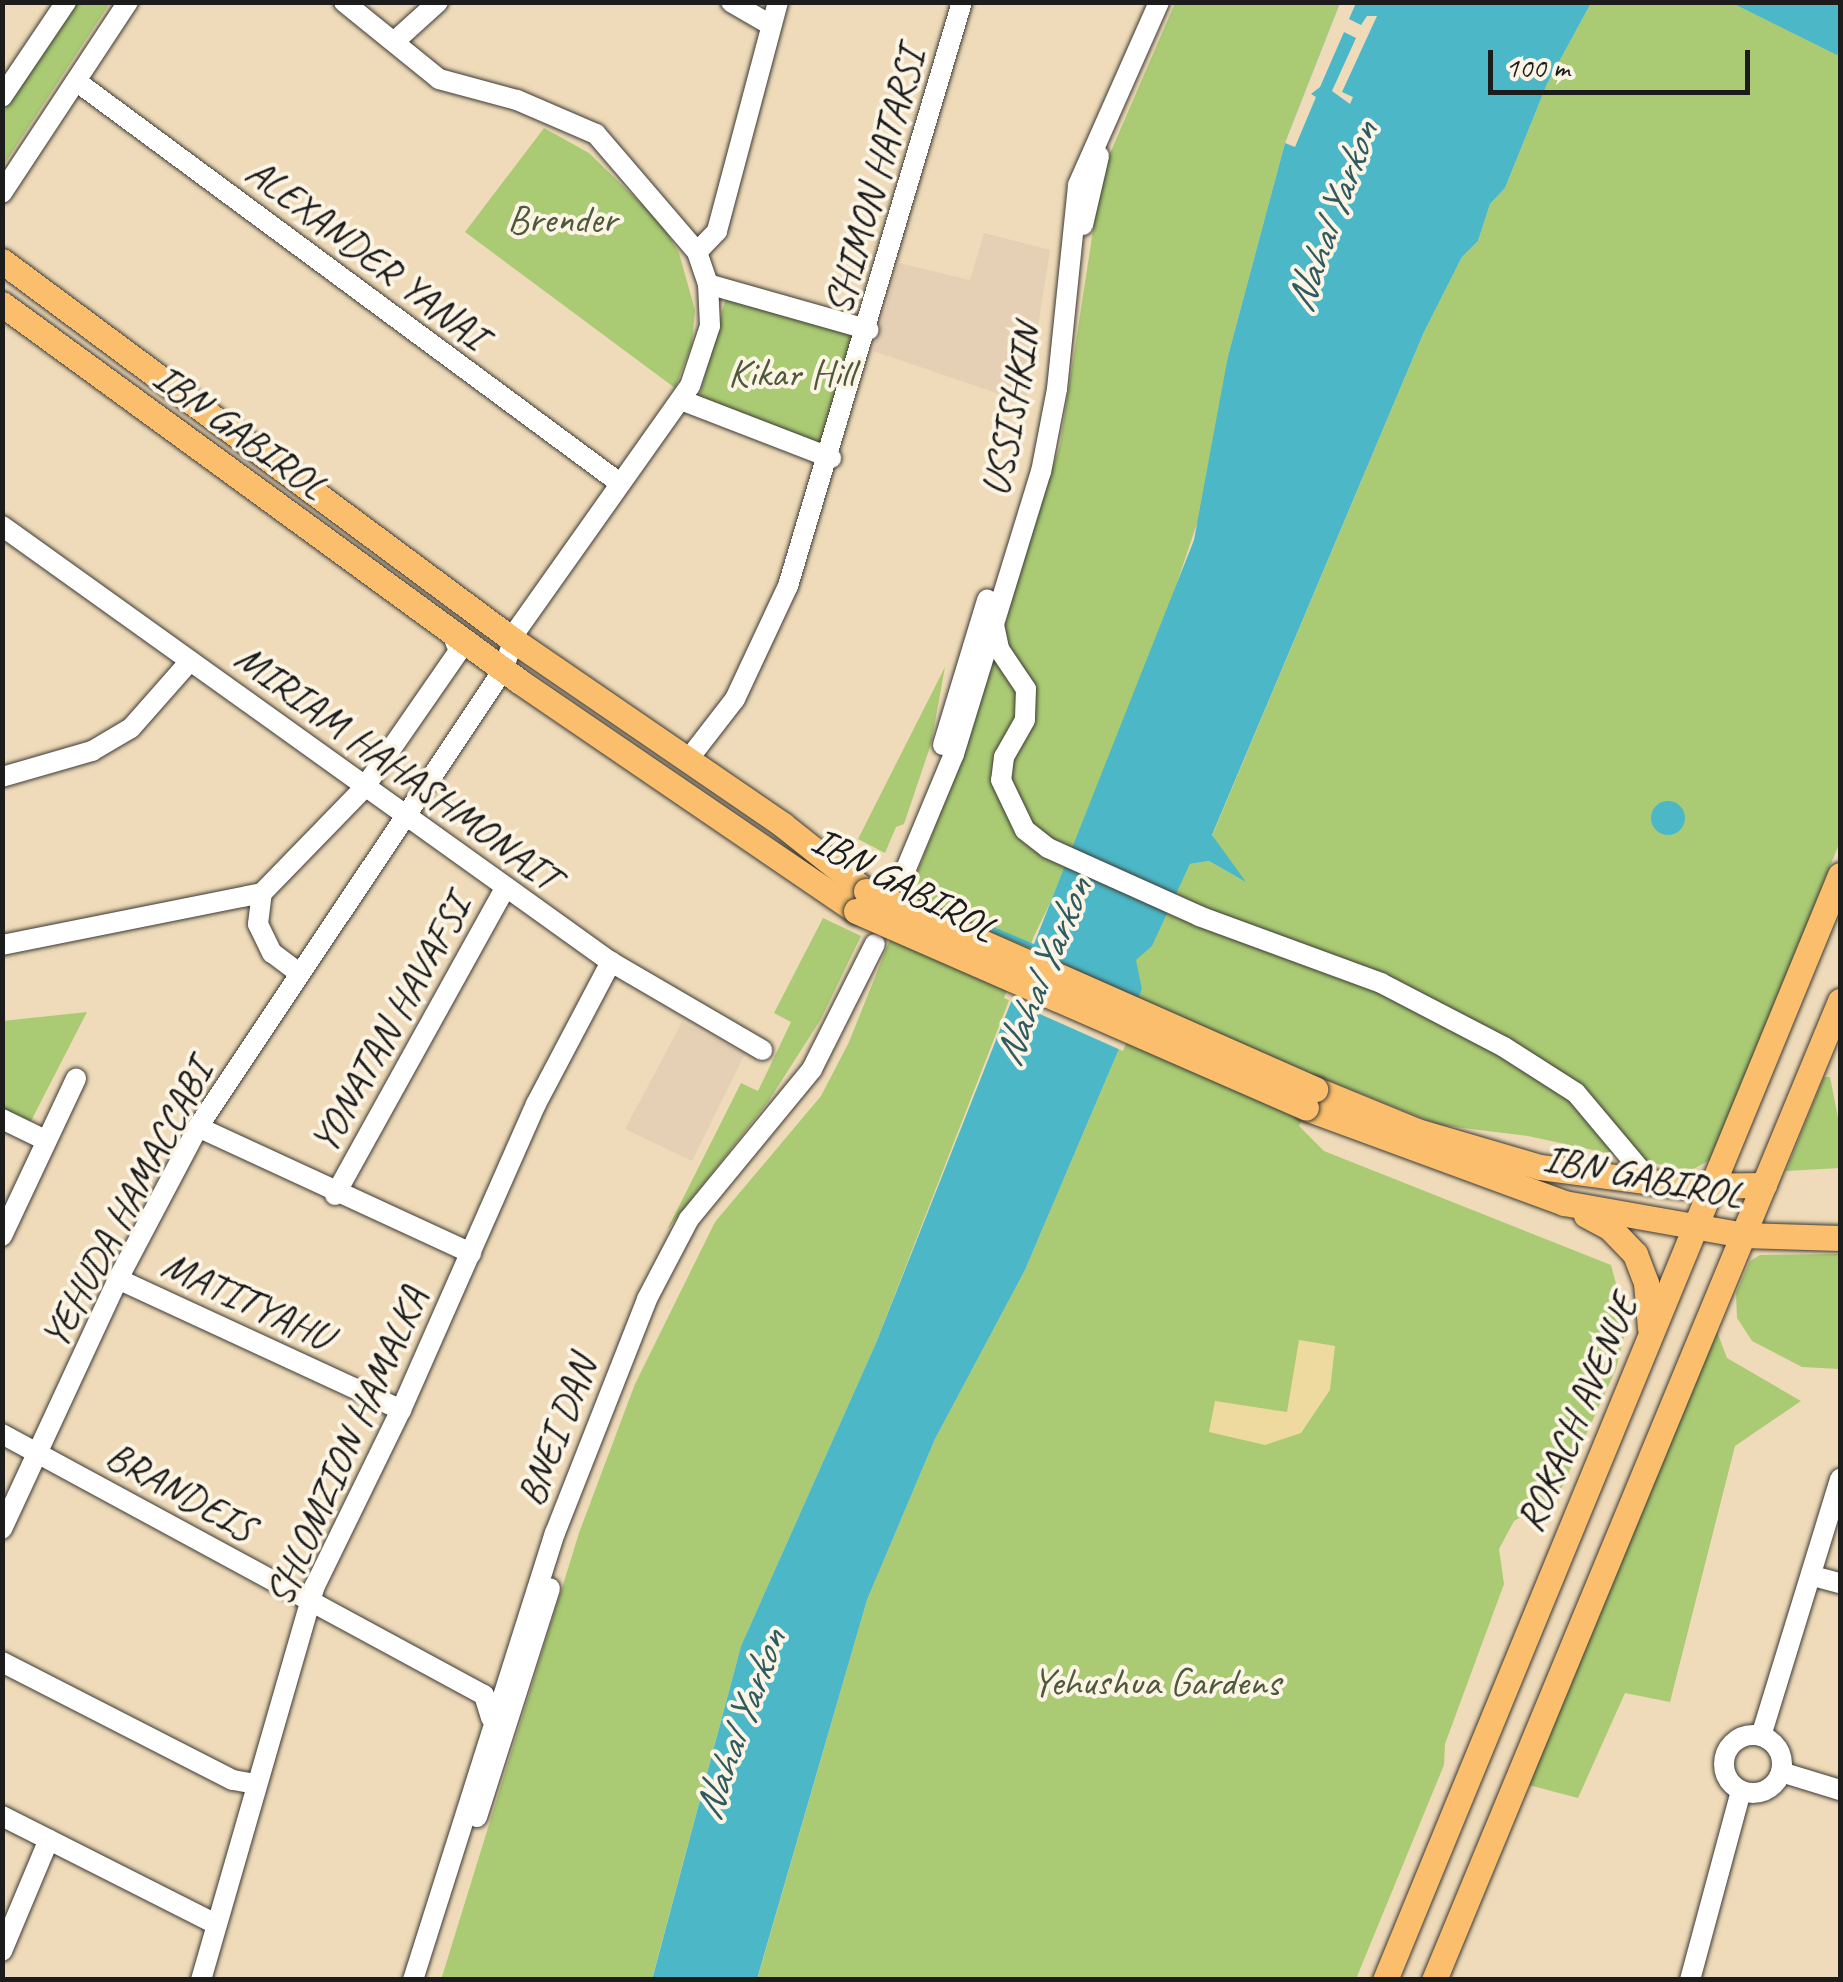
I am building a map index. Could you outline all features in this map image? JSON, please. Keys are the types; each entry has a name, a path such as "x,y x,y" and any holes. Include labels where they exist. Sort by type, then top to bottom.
{"main road":[{"name":"IBN GABIROL","path":"2,261 512,640 687,761 860,901"},
{"name":"IBN GABIROL","path":"2,304 503,670 860,901 1311,1099 1564,1204 1743,1236 1840,1238"},
{"name":"ROKACH AVENUE","path":"1385,1980 1840,875"},
{"name":"ROKACH AVENUE","path":"1434,1980 1840,1001"},
{"name":"IBN GABIROL","path":"1311,1099 1499,1158 1710,1187 1764,1185"},
{"path":"1564,1204 1610,1228 1634,1254 1646,1284 1650,1335"}],"street":[{"path":"2,97 66,2"},
{"path":"2,193 128,2"},
{"path":"344,2 439,79 516,100 596,134 697,252 716,231 778,2"},
{"path":"395,41 438,2"},
{"path":"732,2 769,24"},
{"name":"SHIMON HATARSI","path":"687,761 750,670 788,586 831,458 962,2"},
{"name":"USSISHKIN","path":"895,895 954,754 1008,565 1045,455 1078,185 1160,2"},
{"name":"ALEXANDER YANAI","path":"76,81 617,481"},
{"name":"YEHUDA HAMACCABI","path":"2,1529 118,1278 198,1126 503,670 512,640 617,481 681,400 707,346 708,284 697,252"},
{"path":"708,284 869,330"},
{"path":"681,400 831,458"},
{"name":"MIRIAM HAHASHMONAIT","path":"2,526 610,962 762,1050"},
{"name":"USSISHKIN","path":"930,804 957,687 992,586 1008,565"},
{"path":"994,620 998,649 1022,680 1025,720 1004,757 1000,780 1025,830 1048,848 1200,916 1346,968 1504,1046 1576,1094 1649,1180"},
{"path":"2,946 262,892 364,788 459,651 450,630"},
{"path":"2,777 92,751 131,728 190,661"},
{"path":"957,687 980,666 1022,680"},
{"name":"YONATAN HAVAFSI","path":"335,1195 506,888"},
{"path":"262,892 258,924 272,953 298,972"},
{"name":"BNEI DAN","path":"413,1980 490,1724 492,1695 647,1299 689,1219 812,1068 872,952 820,1073 706,1214 658,1304 565,1538 426,1980"},
{"name":"SHLOMZION HAMALKA","path":"202,1980 310,1601 402,1410 536,1104 610,962"},
{"path":"2,1236 76,1079"},
{"path":"2,1119 45,1140"},
{"path":"198,1126 335,1195 471,1252"},
{"name":"MATITYAHU","path":"118,1278 402,1410"},
{"name":"BRANDEIS","path":"2,1434 492,1695"},
{"path":"1761,1736 1840,1480"},
{"path":"1812,1576 1840,1584"},
{"path":"2,1662 232,1780 256,1784"},
{"path":"492,1695 524,1673"},
{"path":"1690,1980 1740,1791 1724,1768 1728,1750 1742,1737 1761,1736 1780,1754 1781,1772 1770,1789 1740,1791"},
{"path":"1781,1772 1840,1790"},
{"path":"2,1816 216,1924"},
{"path":"2,1951 49,1839"}],"shaded area":[{"path":"984,233 1050,250 1026,403 873,351 899,263 970,280"},
{"path":"682,1022 745,1054 692,1161 625,1129"}],"green space":[{"path":"75,3 110,3 3,166 3,113"},
{"path":"1175,3 1340,3 1285,143 1228,356 1209,488 1151,660 1075,852 1034,936 876,1343 741,1646 652,1979 441,1980 579,1533 635,1384 715,1222 821,1096 849,1042 954,780 1060,445 1102,172"},
{"name":"Yehushua Gardens","path":"1591,3 1732,3 1837,54 1840,48 1840,841 1717,1156 1690,1171 1528,1136 1439,1125 1320,1077 1299,1126 1324,1151 1611,1265 1627,1325 1616,1369 1559,1494 1514,1521 1499,1549 1504,1584 1445,1744 1444,1765 1356,1979 757,1980 867,1600 935,1439 1025,1270 1119,1049 1142,989 1135,960 1152,945 1190,864 1209,861 1243,880 1212,836 1424,332 1462,257 1478,241 1490,204 1505,188 1547,84"},
{"name":"Brender","path":"544,128 589,153 661,223 679,253 695,310 692,344 675,388 465,232"},
{"name":"Kikar Hill","path":"726,297 860,336 828,447 699,398"},
{"path":"945,667 931,744 904,824 896,827 885,853 858,839"},
{"path":"823,918 861,936 821,1019 768,1102 667,1230 741,1083 758,1091 791,1022 774,1013"},
{"path":"87,1012 31,1121 3,1109 2,1021"},
{"path":"1824,1077 1830,1077 1840,1128 1840,1168 1786,1171"},
{"path":"1840,1254 1840,1369 1802,1367 1752,1341 1737,1318 1736,1293 1750,1261 1760,1255"},
{"path":"1713,1321 1727,1358 1801,1401 1735,1446 1670,1702 1625,1693 1578,1798 1525,1784"}],"sand":[{"path":"1299,1340 1335,1346 1330,1390 1301,1433 1265,1445 1209,1432 1215,1401 1287,1412"}],"water":[{"name":"Nahal Yarkon","path":"1340,3 1591,3 1547,84 1505,188 1490,204 1478,241 1462,257 1424,332 1212,835 1246,882 1209,861 1190,864 1152,946 1136,960 1142,989 1119,1049 1025,1270 935,1439 867,1600 757,1979 652,1980 741,1646 876,1343 1194,540 1228,356 1285,143"},
{"path":"1732,3 1840,3 1837,55"},
{"path":"1668,801 1680,806 1685,818 1680,830 1668,835 1656,830 1651,818 1656,806"}],"pier":[{"path":"1340,3 1356,3 1349,19 1361,25 1367,16 1377,16 1342,92 1353,97 1350,104 1332,91 1356,38 1344,32 1320,87 1311,94 1316,97 1295,147 1285,143"},
{"path":"1022,952 1142,1003 1123,1051 1004,998"}],"waterway":[{"name":"Nahal Yarkon","path":"983,925 1035,947"}]}
